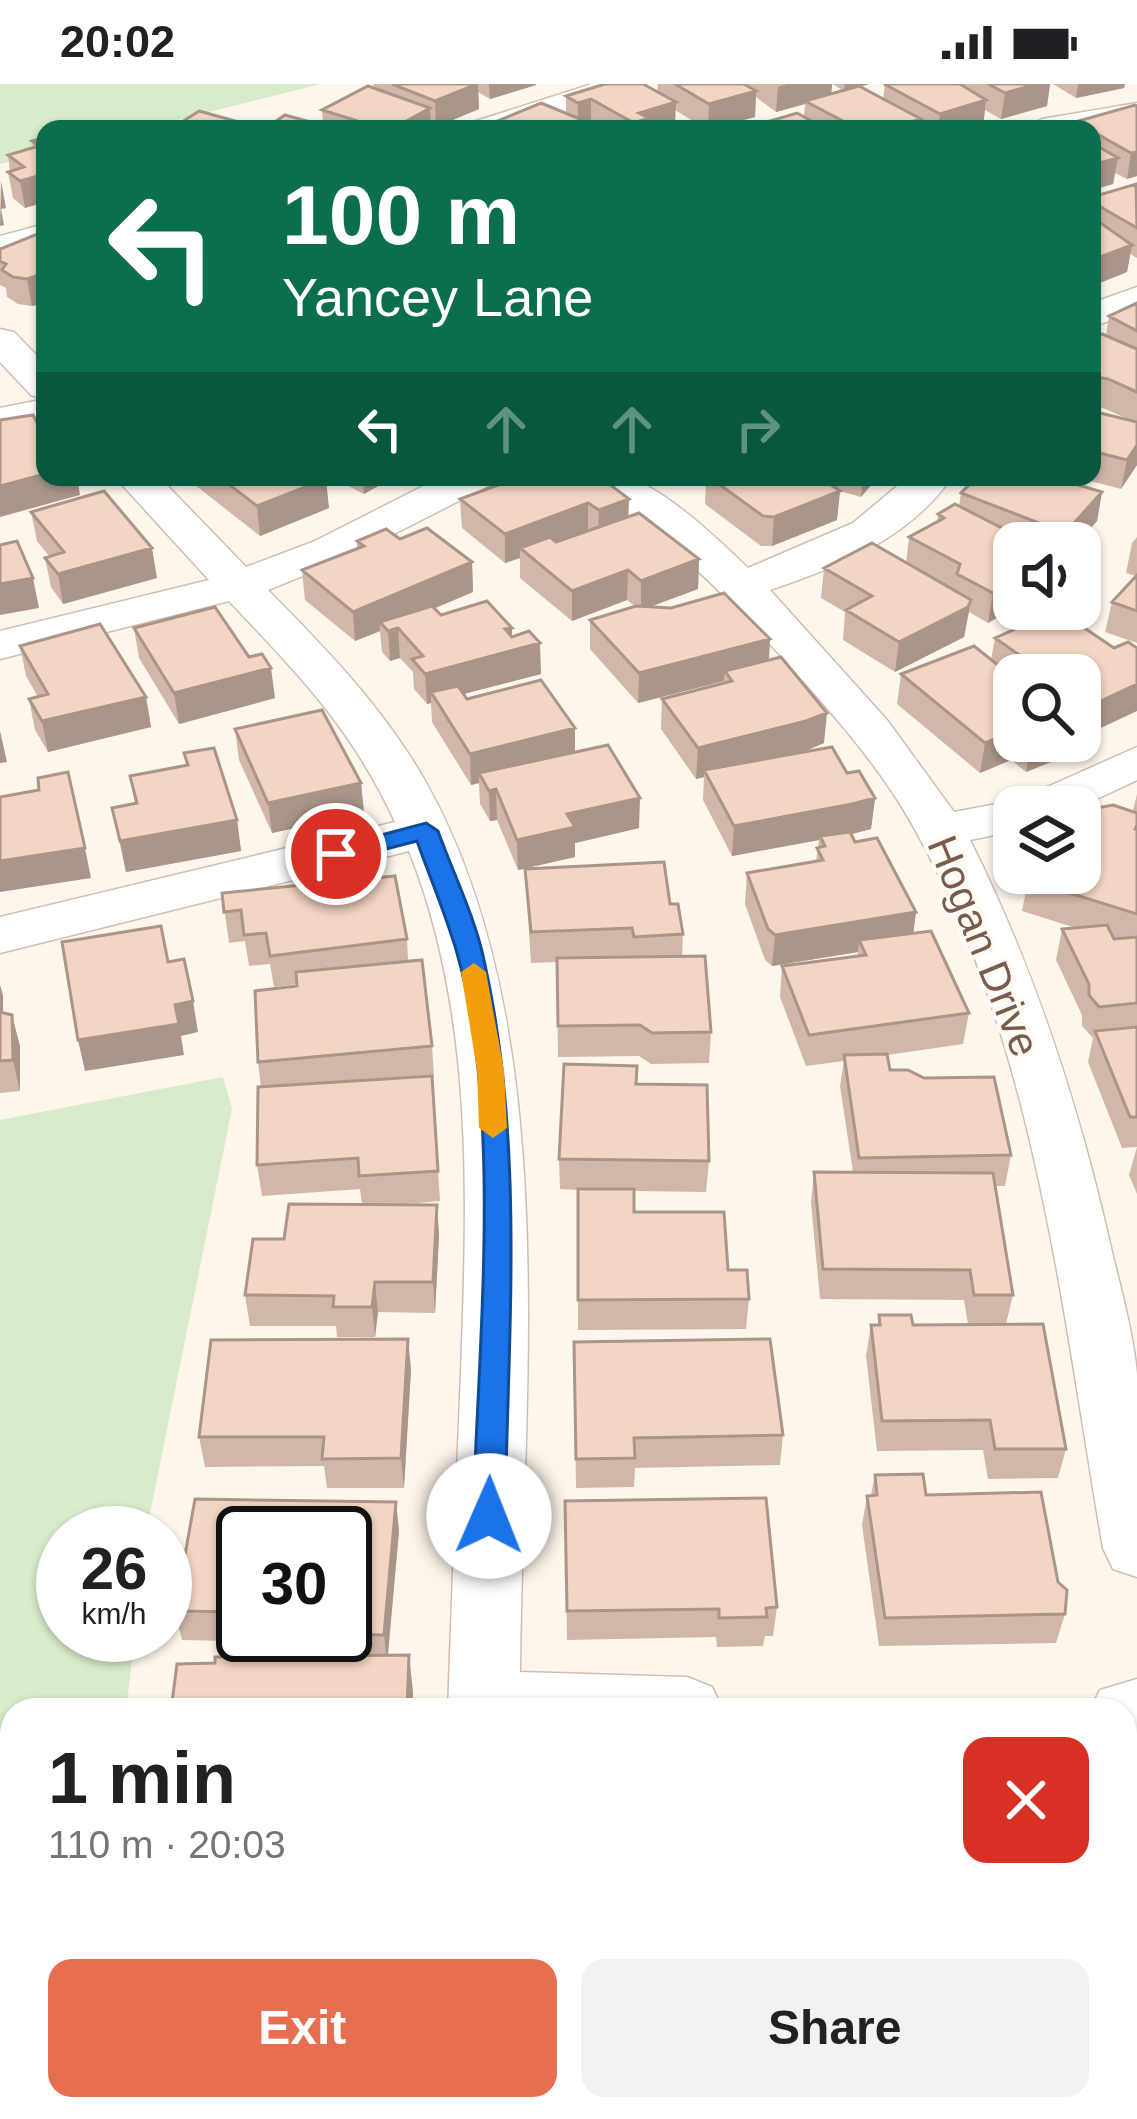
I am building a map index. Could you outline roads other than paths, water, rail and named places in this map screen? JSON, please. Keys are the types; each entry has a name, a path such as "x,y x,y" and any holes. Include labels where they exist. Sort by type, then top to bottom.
{"street":[{"path":"509,120 629,84"},
{"path":"1095,120 1137,113"},
{"path":"0,247 36,237"},
{"path":"1101,312 1137,298"},
{"path":"0,340 36,378"},
{"path":"0,420 36,413"},
{"path":"145,486 350,702 387,756 426,831 471,956 490,1070 496,1191 484,1698"},
{"path":"0,645 241,585 330,550 455,486"},
{"name":"Hogan Drive","path":"611,486 640,502 742,585 825,677 910,783 940,831 982,922 1025,1035 1068,1190 1137,1548"},
{"path":"742,585 826,557 864,538 895,516 923,486"},
{"path":"1084,786 1137,762"},
{"path":"940,831 993,820"},
{"path":"0,935 426,831"}]}
